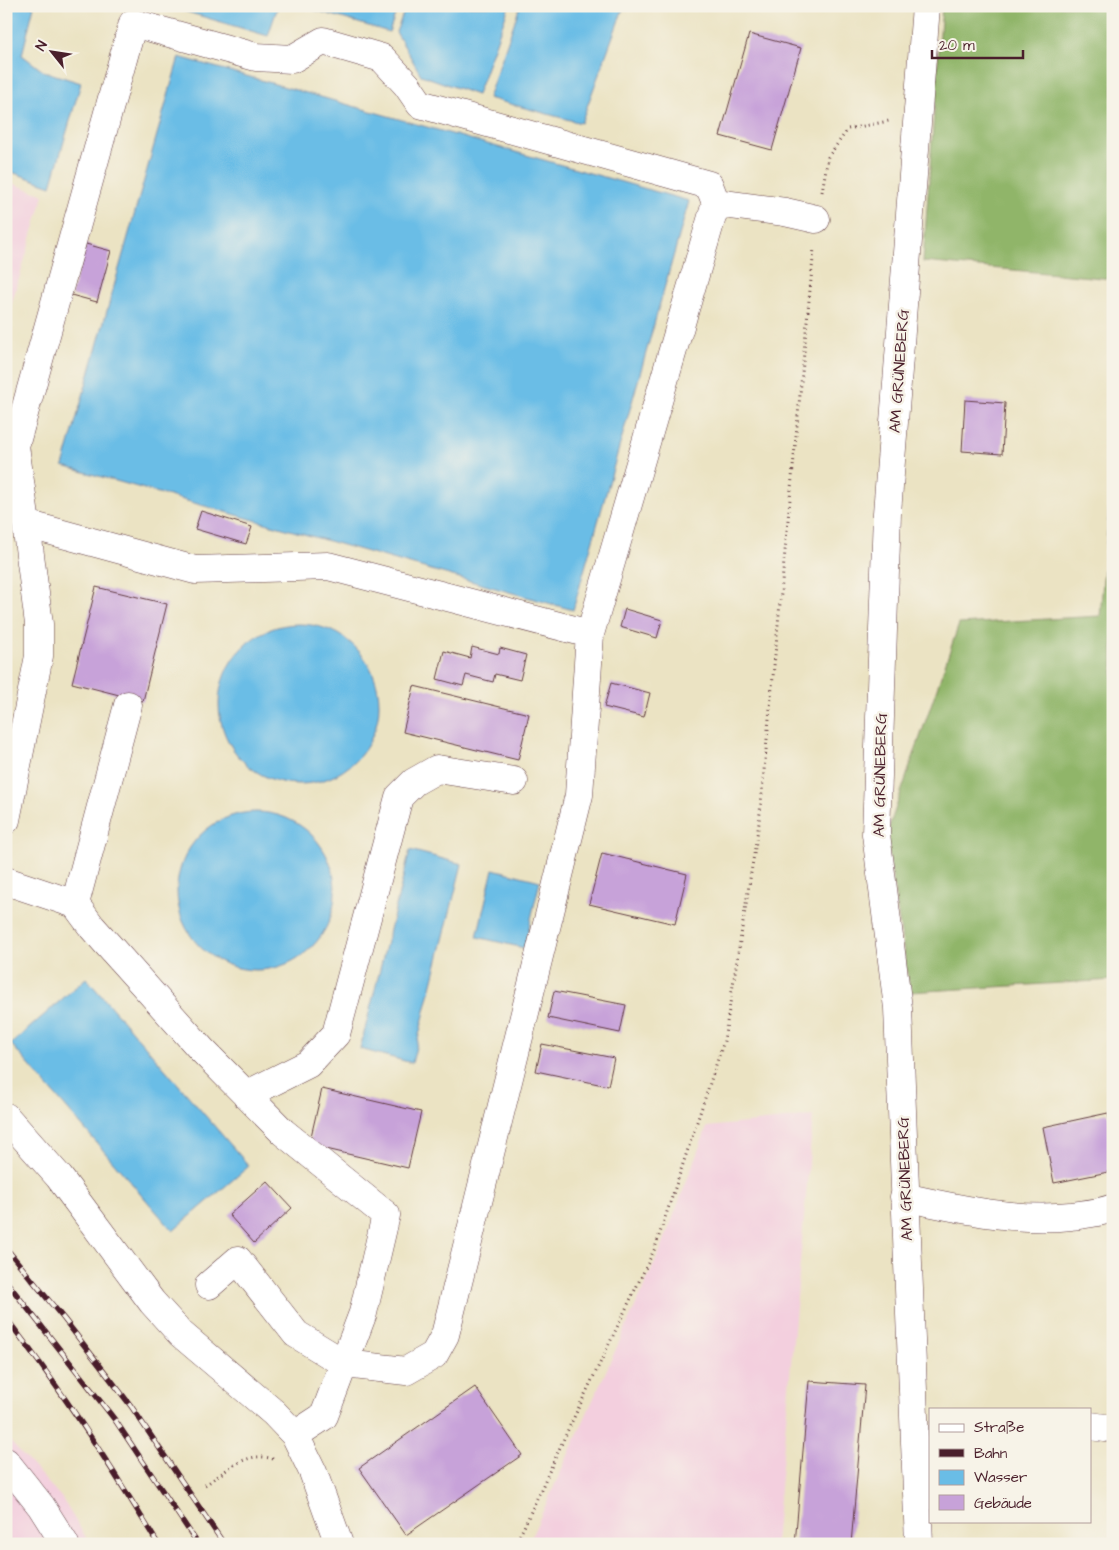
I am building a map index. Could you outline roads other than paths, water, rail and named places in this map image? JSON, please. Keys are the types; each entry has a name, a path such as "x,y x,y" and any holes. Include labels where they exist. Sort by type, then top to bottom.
{"street":[{"name":"AM GRÜNEBERG","path":"918,1544 923,1484 904,1197 898,1008 876,834 887,513 926,6"},
{"path":"6,820 39,656 39,624 15,446 135,15 256,57 292,59 323,41 382,58 407,84 420,104 709,185 716,203 590,634 580,794 445,1335 434,1355 406,1371 345,1364 296,1334 238,1260 208,1285"},
{"path":"716,203 785,212 816,219"},
{"path":"26,524 195,570 328,566 590,634"},
{"path":"75,904 128,705"},
{"path":"246,1095 308,1064 336,1034 399,797 414,782 437,769 514,781"},
{"path":"6,881 75,904 92,927 196,1043 283,1132 386,1214 363,1313 324,1416 296,1435"},
{"path":"6,1117 59,1177 158,1308 181,1334 274,1413 296,1435 313,1472 339,1544"},
{"path":"904,1197 998,1215 1048,1218 1085,1214 1113,1208"},
{"path":"6,1462 41,1506 65,1544"}],"water":[{"path":"6,6 34,6 22,55 43,71 81,83 51,186 6,170"},
{"path":"167,6 278,6 268,36"},
{"path":"301,6 398,6 389,32"},
{"path":"406,6 509,6 477,95 421,75 396,32"},
{"path":"520,6 624,6 581,123 488,98"},
{"path":"179,57 689,201 573,610 63,466"},
{"path":"299,624 330,630 350,642 361,653 373,673 379,704 373,735 361,755 350,766 330,778 299,784 268,778 248,766 237,755 225,735 219,704 225,673 237,653 248,642 268,630"},
{"path":"248,812 264,812 279,815 293,821 312,835 322,847 332,868 335,891 332,914 322,935 312,947 300,957 279,967 264,970 248,970 233,967 212,957 190,935 180,914 177,899 177,883 180,868 190,847 212,825 233,815"},
{"path":"410,850 462,864 412,1063 360,1049"},
{"path":"493,869 540,881 524,948 477,937"},
{"path":"86,978 249,1166 173,1231 11,1044"}],"railway":[{"path":"6,1248 131,1406 224,1544"},
{"path":"6,1281 115,1420 198,1544"},
{"path":"6,1318 47,1373 85,1429 158,1544"}]}
